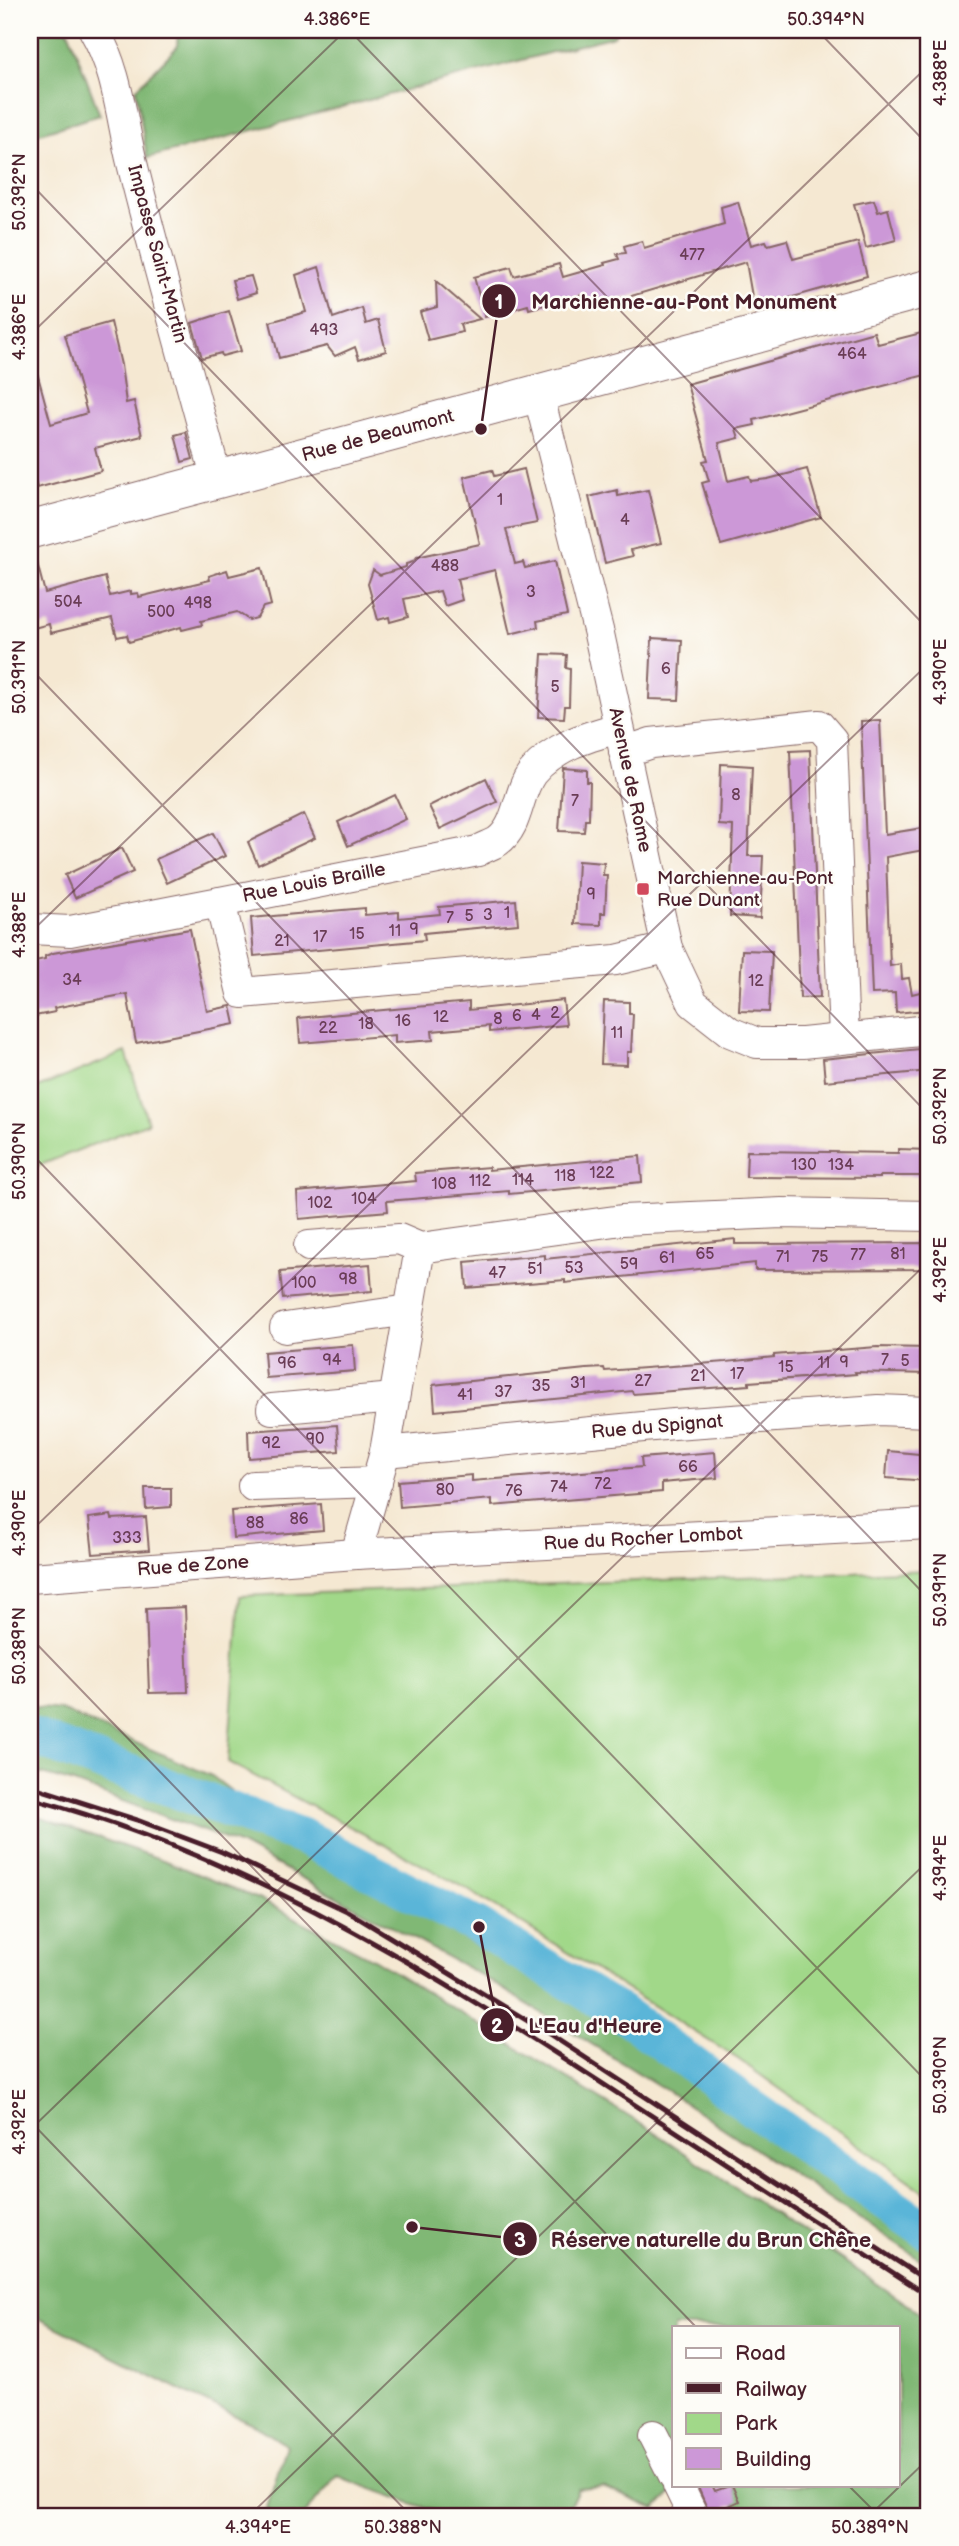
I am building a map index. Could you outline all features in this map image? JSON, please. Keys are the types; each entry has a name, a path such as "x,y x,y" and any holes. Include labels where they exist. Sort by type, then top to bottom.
{"main road":[{"name":"Rue de Beaumont","path":"30,530 929,288"}],"street":[{"name":"Impasse Saint-Martin","path":"94,30 103,45 117,85 132,163 217,480"},
{"name":"Avenue de Rome","path":"538,393 599,635 667,948 693,1003 730,1032 757,1044 803,1043 929,1030"},
{"name":"Rue Louis Braille","path":"667,948 617,960 242,993 220,902 478,850 500,840 513,821 531,774 554,754 578,739 651,743 818,725 832,740 844,1038"},
{"path":"30,929 71,931 220,902"},
{"path":"309,1246 400,1239 420,1248 622,1220 782,1213 929,1216"},
{"path":"356,1554 385,1452 420,1248"},
{"path":"285,1328 409,1310"},
{"path":"272,1409 394,1398"},
{"name":"Rue du Spignat","path":"385,1452 674,1424 878,1410 929,1412"},
{"path":"253,1486 377,1482"},
{"name":"Rue du Rocher Lombot","path":"356,1554 929,1524"},
{"name":"Rue de Zone","path":"30,1577 356,1554"},
{"path":"653,2435 672,2472"},
{"path":"678,2486 693,2516"}],"green space":[{"path":"30,30 68,30 100,115 30,136"},
{"path":"178,30 617,30 614,36 147,158 136,89 177,47"},
{"path":"126,1052 148,1123 30,1169 30,1091"},
{"path":"929,1570 929,2195 738,2059 462,1886 228,1762 240,1596"},
{"path":"30,1707 61,1710 212,1776 319,1860 565,1994 929,2246 929,2265 669,2092 477,1973 241,1845 71,1782 30,1771"},
{"path":"30,1814 163,1860 263,1901 375,1960 657,2134 929,2319 929,2516 735,2516 735,2486 900,2486 900,2326 672,2326 671,2494 655,2509 603,2487 578,2489 565,2516 447,2516 337,2476 303,2516 275,2516 267,2508 286,2445 255,2425 30,2314"}],"building":[{"path":"874,200 878,212 888,209 896,240 866,248 854,204"},
{"path":"738,202 751,245 766,241 768,245 787,240 793,259 858,242 867,276 754,308 746,262 618,300 589,306 586,294 529,309 528,305 485,317 474,277 511,267 514,276 559,264 563,277 619,259 617,254 626,253 624,246 642,241 644,248 724,224 721,207"},
{"path":"319,267 333,318 362,308 366,324 378,320 386,351 359,359 355,347 335,356 327,346 279,358 270,322 306,312 296,275"},
{"path":"251,276 256,293 237,299 232,280"},
{"path":"436,281 480,319 460,324 462,332 428,340 420,312 437,307"},
{"path":"229,311 241,351 202,358 192,323"},
{"path":"111,322 126,403 134,401 142,436 95,448 101,471 37,488 36,484 30,486 30,366 35,365 51,424 87,413 65,335"},
{"path":"929,331 929,374 754,420 755,425 736,429 739,438 719,443 728,481 749,476 751,481 768,479 807,469 821,517 721,545 702,483 709,481 703,461 708,460 687,384 874,332 878,344"},
{"path":"186,432 193,459 182,462 175,435"},
{"path":"524,469 537,523 506,529 515,564 523,562 525,568 555,561 567,615 537,621 538,627 510,634 495,570 457,579 462,600 445,606 440,591 404,599 408,617 390,622 389,617 378,620 368,584 373,570 380,575 406,567 406,564 416,558 480,544 464,477 492,470 494,476"},
{"path":"617,490 618,496 648,490 661,543 631,550 633,556 605,563 589,497"},
{"path":"35,555 45,593 105,577 110,596 131,591 131,594 138,593 139,597 210,580 209,576 227,570 229,576 262,568 271,605 263,607 257,618 249,620 237,612 201,621 202,625 182,630 181,627 129,642 127,635 117,637 112,618 51,633 49,624 30,629 30,556"},
{"path":"652,638 682,640 679,700 649,699"},
{"path":"542,654 567,655 566,668 570,669 569,706 565,706 564,718 538,717"},
{"path":"880,720 885,834 929,827 929,849 886,857 890,966 901,964 902,979 909,978 912,994 924,991 926,1010 896,1013 895,993 872,994 861,721"},
{"path":"810,750 820,997 800,998 790,751"},
{"path":"721,764 752,766 748,856 763,856 760,918 730,916 733,826 719,825"},
{"path":"563,768 587,770 587,782 590,782 589,820 585,820 584,832 559,831"},
{"path":"486,778 497,802 440,829 429,806"},
{"path":"395,795 406,819 348,846 338,822"},
{"path":"304,814 315,838 258,865 248,842"},
{"path":"213,833 225,856 167,883 156,859"},
{"path":"122,848 133,872 75,898 65,875"},
{"path":"578,861 604,863 603,875 607,875 605,913 601,913 601,925 575,924"},
{"path":"516,900 518,924 424,933 425,940 254,956 251,918 365,908 365,915 399,912 399,918 440,914 439,907"},
{"path":"190,929 207,1011 231,1006 235,1024 136,1043 127,994 54,1008 55,1012 30,1017 30,962 45,959 45,956 53,953"},
{"path":"742,950 772,951 769,1012 739,1011"},
{"path":"563,1000 566,1025 489,1032 489,1026 432,1031 433,1040 395,1043 395,1035 300,1043 298,1018 469,1002 469,1010"},
{"path":"604,1001 629,1002 629,1014 633,1014 631,1052 627,1052 627,1065 601,1064"},
{"path":"929,1048 929,1071 825,1081 823,1059"},
{"path":"898,1149 929,1150 929,1176 746,1177 747,1151 898,1153"},
{"path":"640,1156 642,1182 387,1201 388,1211 299,1219 297,1192 416,1181 415,1173 489,1167 489,1170"},
{"path":"735,1239 735,1244 929,1243 928,1269 755,1270 755,1263 565,1283 565,1280 467,1288 465,1262 545,1255 545,1259"},
{"path":"370,1264 372,1291 283,1299 280,1272"},
{"path":"353,1345 355,1371 266,1378 264,1352"},
{"path":"877,1347 929,1348 929,1374 855,1372 856,1374 749,1382 749,1385 633,1394 632,1391 435,1411 433,1385 586,1369 604,1368 605,1371 726,1362 774,1355"},
{"path":"337,1425 339,1451 249,1458 248,1431"},
{"path":"888,1451 929,1455 929,1481 886,1478"},
{"path":"715,1452 717,1478 662,1483 662,1492 492,1506 492,1499 400,1507 398,1481 472,1475 472,1481 642,1467 641,1458"},
{"path":"145,1488 171,1488 171,1507 146,1509"},
{"path":"321,1504 323,1530 233,1538 231,1511"},
{"path":"111,1515 112,1519 146,1517 149,1550 93,1554 89,1518"},
{"path":"185,1607 188,1692 149,1693 146,1609"},
{"path":"697,2486 712,2486 715,2491 732,2486 739,2501 710,2515"}],"waterway":[{"path":"30,1736 303,1837 479,1927 626,2016 929,2232"}],"railway":[{"path":"30,1786 137,1820 222,1852 347,1911 546,2032 929,2282"},
{"path":"30,1798 111,1823 189,1852 338,1924 410,1964 553,2051 929,2296"}],"place":[{"name":"Marchienne-au-Pont Monument","path":"481,429"},
{"name":"Marchienne-au-Pont Rue Dunant","path":"643,889"},
{"name":"L'Eau d'Heure","path":"479,1927"},
{"name":"Réserve naturelle du Brun Chêne","path":"412,2227"}]}
